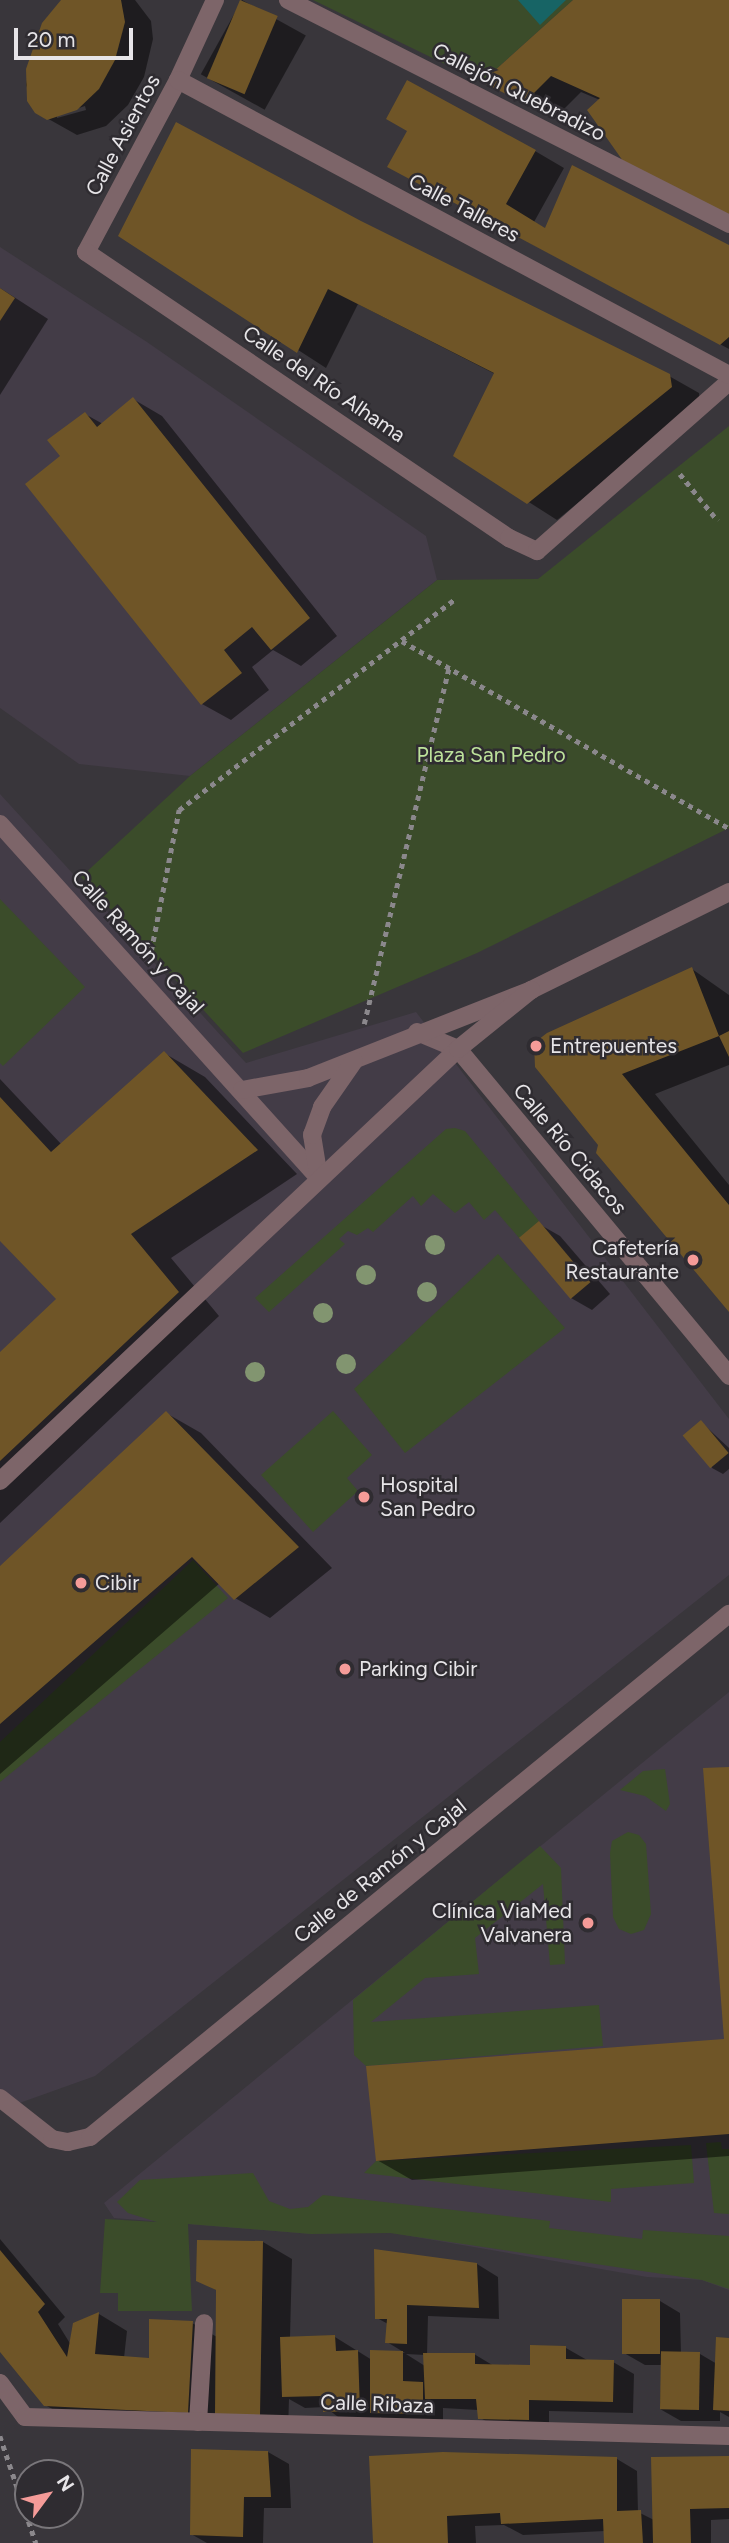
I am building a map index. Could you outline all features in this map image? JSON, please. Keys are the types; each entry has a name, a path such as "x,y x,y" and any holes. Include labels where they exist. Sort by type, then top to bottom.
{"street":[{"name":"Calle Asientos","path":"86,252 178,80 215,0"},
{"name":"Callejón Quebradizo","path":"288,0 729,224"},
{"name":"Calle Talleres","path":"178,80 729,375"},
{"name":"Calle del Río Alhama","path":"86,252 509,538 537,551 729,382"},
{"name":"Calle Ramón y Cajal","path":"0,824 319,1178"},
{"path":"242,1090 308,1078 354,1061 417,1032 531,990 729,892"},
{"path":"0,1481 458,1049 531,990"},
{"name":"Calle Río Cidacos","path":"417,1032 458,1049 729,1376"},
{"path":"319,1178 312,1135 322,1107 354,1061"},
{"name":"Calle de Ramón y Cajal","path":"0,2098 52,2139 68,2142 90,2137 729,1614"},
{"path":"198,2422 204,2323"},
{"name":"Calle Ribaza","path":"0,2383 24,2417 729,2436"}],"path":[{"path":"680,474 718,521"},
{"path":"134,972 156,946 179,810 456,598"},
{"path":"402,641 729,828"},
{"path":"354,1061 449,668"},
{"path":"0,2436 36,2543"}],"shaded area":[{"path":"0,247 147,342 426,536 437,580 190,776 79,764 0,708"},
{"name":"Hospital San Pedro","path":"0,794 246,1063 416,1012 729,1419 729,1575 95,2076 0,2110"},
{"name":"Clínica ViaMed Valvanera","path":"729,1692 729,2290 702,2280 647,2277 387,2232 311,2234 114,2218 104,2203"}],"green space":[{"path":"313,0 573,0 482,82"},
{"name":"Plaza San Pedro","path":"729,426 729,828 477,953 243,1053 81,877 190,776 437,580 538,579"},
{"path":"0,899 85,987 3,1066 0,1063"},
{"path":"446,1129 465,1131 539,1221 520,1239 495,1210 484,1220 469,1202 455,1213 433,1194 421,1206 413,1196 373,1232 368,1228 357,1235 348,1231 339,1239 345,1244 269,1312 255,1298"},
{"path":"498,1254 565,1328 405,1453 354,1389"},
{"path":"333,1411 372,1455 347,1478 358,1491 313,1532 261,1475"},
{"path":"193,1560 228,1598 0,1782 0,1742"},
{"path":"665,1769 670,1804 666,1811 645,1796 620,1790 643,1771"},
{"path":"628,1832 639,1835 646,1844 651,1914 644,1930 631,1934 619,1929 613,1917 610,1853 612,1841"},
{"path":"540,1846 561,1868 565,1964 550,1965 543,1884 475,1938 479,1974 425,1978 371,2022 599,2005 603,2046 366,2066 354,2055 353,2000"},
{"path":"721,2142 722,2149 729,2149 729,2214 714,2213 706,2143"},
{"path":"691,2145 694,2183 611,2189 611,2202 364,2173 376,2161"},
{"path":"253,2173 269,2201 290,2209 308,2207 323,2195 550,2221 549,2228 642,2239 643,2230 729,2236 729,2289 702,2280 390,2233 311,2234 188,2224 192,2311 118,2311 118,2293 100,2293 105,2219 157,2222 128,2213 117,2202 140,2180"}],"water":[{"path":"518,0 566,0 540,25"}],"building":[{"path":"61,0 121,0 125,22 115,60 99,89 77,110 47,120 35,113 27,101 26,69 42,23"},
{"path":"240,0 278,16 245,94 207,78"},
{"path":"573,0 729,0 729,216 623,161 587,110 600,98 551,76 524,103 482,82"},
{"path":"407,80 536,150 506,204 545,228 572,165 729,245 729,337 720,345 387,167 407,131 386,119"},
{"path":"176,122 361,221 670,374 672,387 527,504 453,456 494,373 328,289 297,353 118,236"},
{"path":"0,288 15,298 0,321"},
{"path":"133,397 310,618 271,650 252,627 224,650 242,673 201,705 25,484 60,456 47,440 85,412 97,427"},
{"path":"692,967 719,1036 622,1074 729,1205 729,1312 596,1153 598,1145 535,1067 534,1043 547,1033"},
{"path":"729,1031 729,1057 719,1036"},
{"path":"164,1051 258,1150 131,1234 179,1292 0,1461 0,1352 56,1299 0,1241 0,1097 51,1152"},
{"path":"539,1221 590,1282 571,1299 519,1238"},
{"name":"Cibir","path":"166,1411 299,1547 234,1600 192,1557 0,1724 0,1566"},
{"path":"701,1420 729,1453 710,1468 683,1435"},
{"path":"729,1767 729,2134 376,2161 366,2066 724,2039 703,1768"},
{"path":"197,2240 263,2241 260,2416 215,2414 216,2290 196,2281"},
{"path":"374,2249 477,2263 479,2308 407,2305 407,2344 385,2343 387,2319 375,2319"},
{"path":"0,2250 45,2304 38,2312 67,2357 73,2323 99,2312 95,2354 149,2358 149,2319 193,2321 188,2413 44,2406 0,2352"},
{"path":"622,2299 660,2299 660,2354 622,2354"},
{"path":"335,2335 336,2351 358,2350 360,2411 323,2412 323,2396 282,2397 280,2337"},
{"path":"716,2337 729,2338 729,2411 713,2410"},
{"path":"530,2345 566,2346 566,2359 614,2360 613,2402 529,2400 529,2420 478,2419 476,2399 425,2399 423,2353 475,2353 475,2364 530,2365"},
{"path":"370,2350 403,2351 403,2381 423,2382 423,2414 370,2413"},
{"path":"661,2351 700,2352 699,2410 660,2409"},
{"path":"191,2449 268,2451 271,2497 244,2497 243,2537 190,2535"},
{"path":"443,2452 617,2457 617,2511 641,2510 643,2543 604,2543 603,2519 501,2524 500,2513 447,2516 448,2543 373,2543 369,2456"},
{"path":"729,2456 729,2508 690,2509 691,2543 653,2543 651,2457"}],"place":[{"name":"Entrepuentes","path":"536,1046"},
{"name":"Cafetería Restaurante","path":"693,1260"},
{"name":"Hospital San Pedro","path":"364,1497"},
{"name":"Cibir","path":"81,1583"},
{"name":"Parking Cibir","path":"345,1669"},
{"name":"Clínica ViaMed Valvanera","path":"588,1923"}]}
